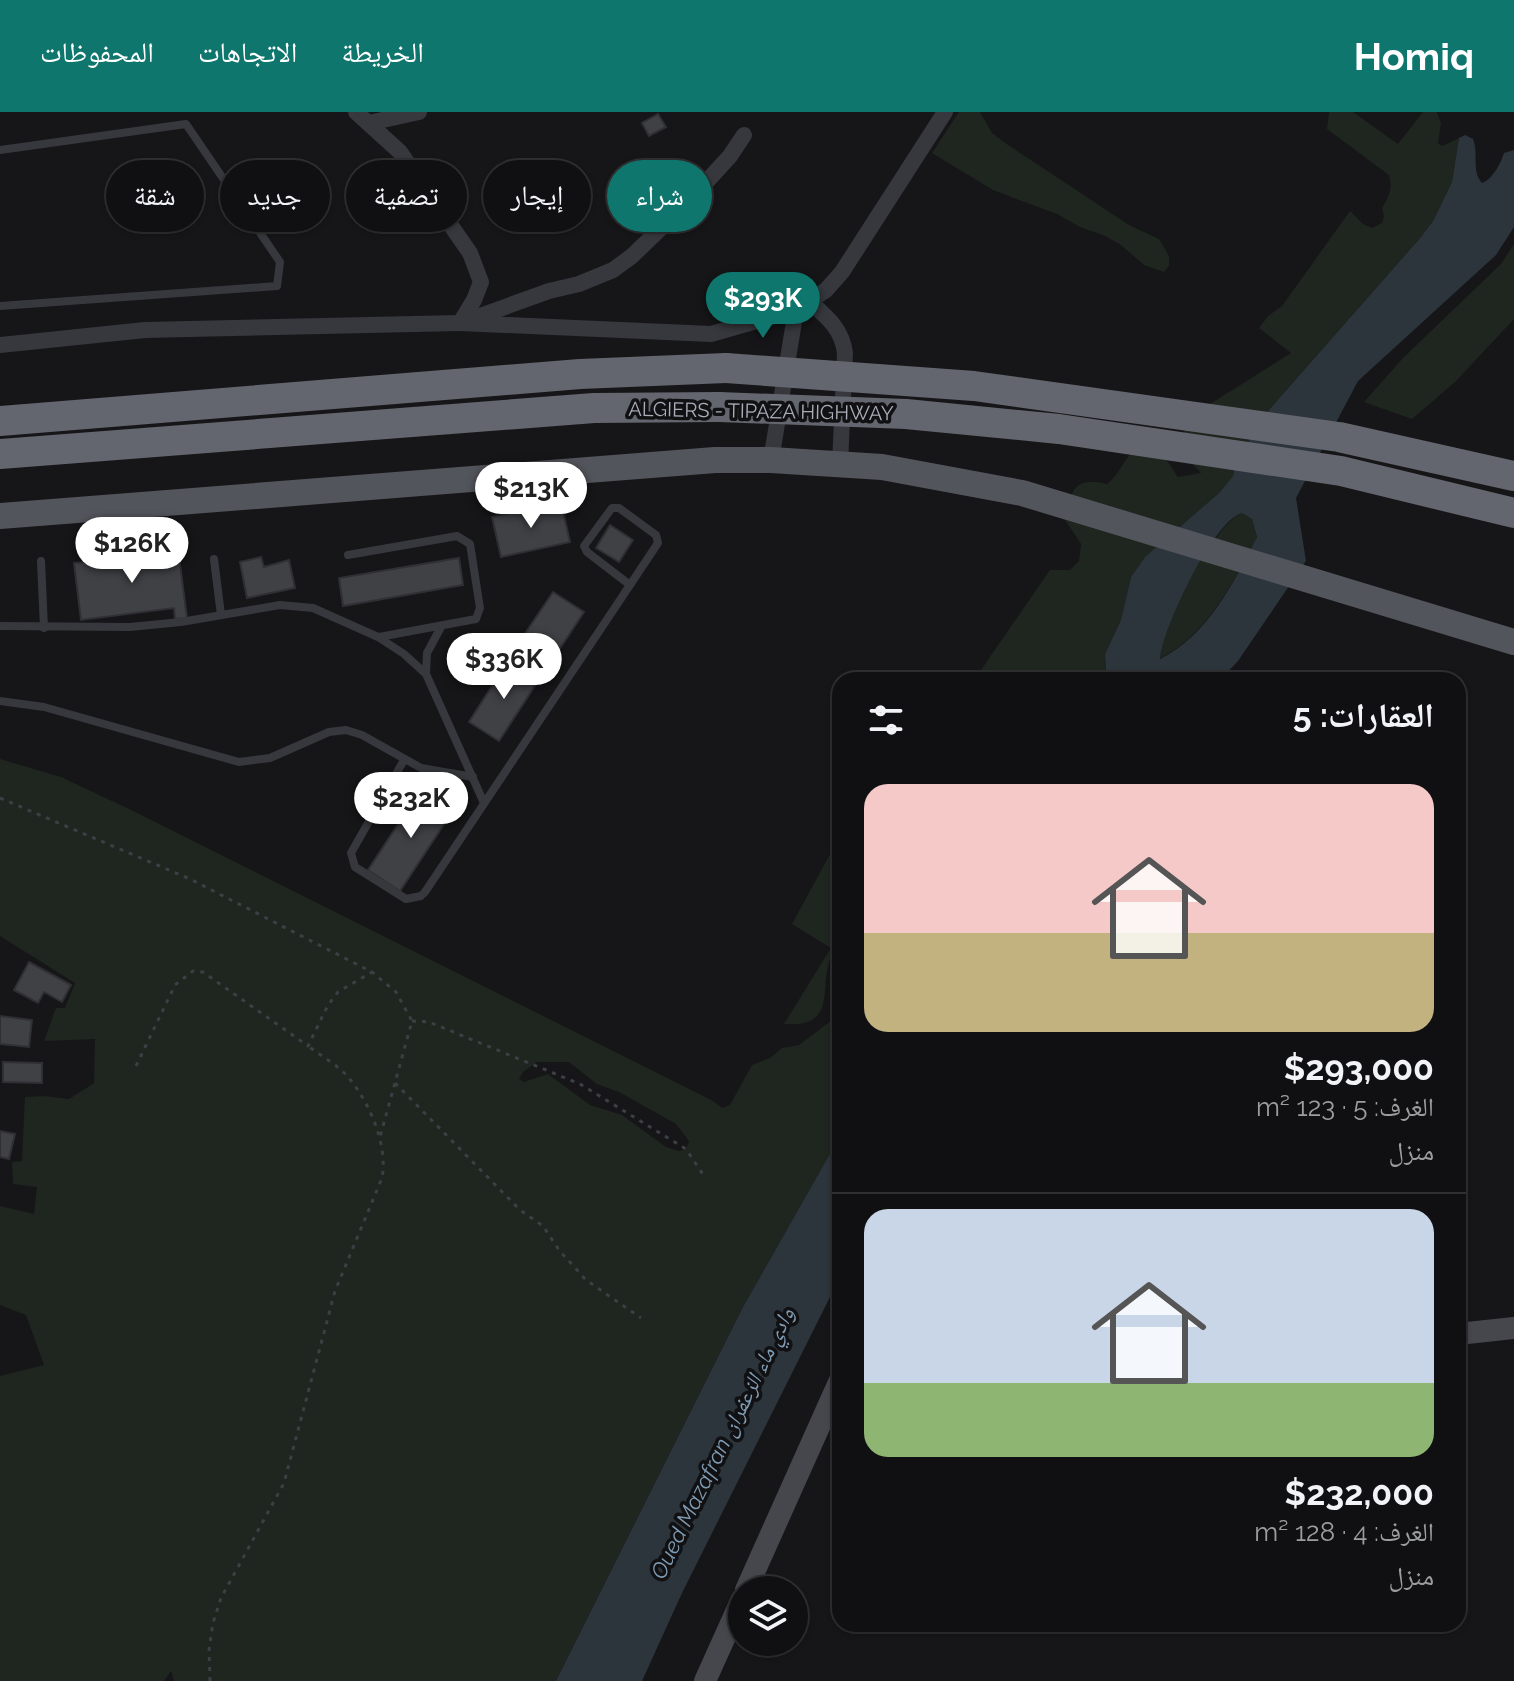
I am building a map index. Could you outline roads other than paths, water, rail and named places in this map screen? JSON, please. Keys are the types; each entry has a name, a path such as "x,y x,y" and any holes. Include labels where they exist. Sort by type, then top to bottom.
{"highway":[{"name":"ALGIERS - TIPAZA HIGHWAY","path":"0,421 580,374 726,368 974,386 1339,437 1514,476"},
{"name":"ALGIERS - TIPAZA HIGHWAY","path":"0,454 594,408 719,407 906,414 1059,429 1341,471 1514,513"}],"main road":[{"path":"0,516 655,464 771,460 840,464 920,473 1022,493 1514,642"}],"street":[{"path":"362,118 419,112"},
{"path":"0,345 145,330 460,323 711,334 803,306 826,290 842,272 945,112"},
{"path":"362,118 400,152 470,253 481,282 460,323"},
{"path":"460,323 613,270 688,202 730,156 744,135"},
{"path":"771,460 803,306"},
{"path":"803,306 836,325 844,339 840,464"},
{"path":"1466,1333 1514,1328"},
{"path":"752,1576 832,1398"},
{"path":"705,1681 728,1630"}],"lane":[{"path":"0,150 186,124 280,262 277,286 0,306"},
{"path":"404,760 351,853 355,867 406,899 425,892 484,803 630,585 658,543 657,537 619,508 612,508 584,546 587,552 630,585"},
{"path":"348,555 457,536 467,540 471,550 480,612 472,621 378,637"},
{"path":"214,559 221,615"},
{"path":"41,561 44,628"},
{"path":"0,626 130,627 263,607 296,605 313,608 378,637 404,654 426,674 484,803"},
{"path":"426,674 427,653 441,627"},
{"path":"0,701 44,707 229,761 249,762 270,758 329,732 346,730 362,735 404,760 431,770 473,777"}],"water":[{"path":"1465,135 1473,139 1477,173 1482,183 1493,175 1504,153 1514,150 1514,227 1496,255 1358,381 1296,498 1306,561 1238,661 1228,672 1105,672 1105,654 1121,620 1131,577 1145,557 1219,493 1233,476 1237,460 1269,410 1421,237 1433,221 1452,182 1459,138","holes":["1242,513 1252,519 1257,537 1239,572 1206,622 1177,649 1160,659 1179,601 1218,535"]},
{"name":"Oued Mazafran وادي ماء الزعفران","path":"832,1150 832,1293 682,1593 642,1681 556,1681 743,1307"}]}
